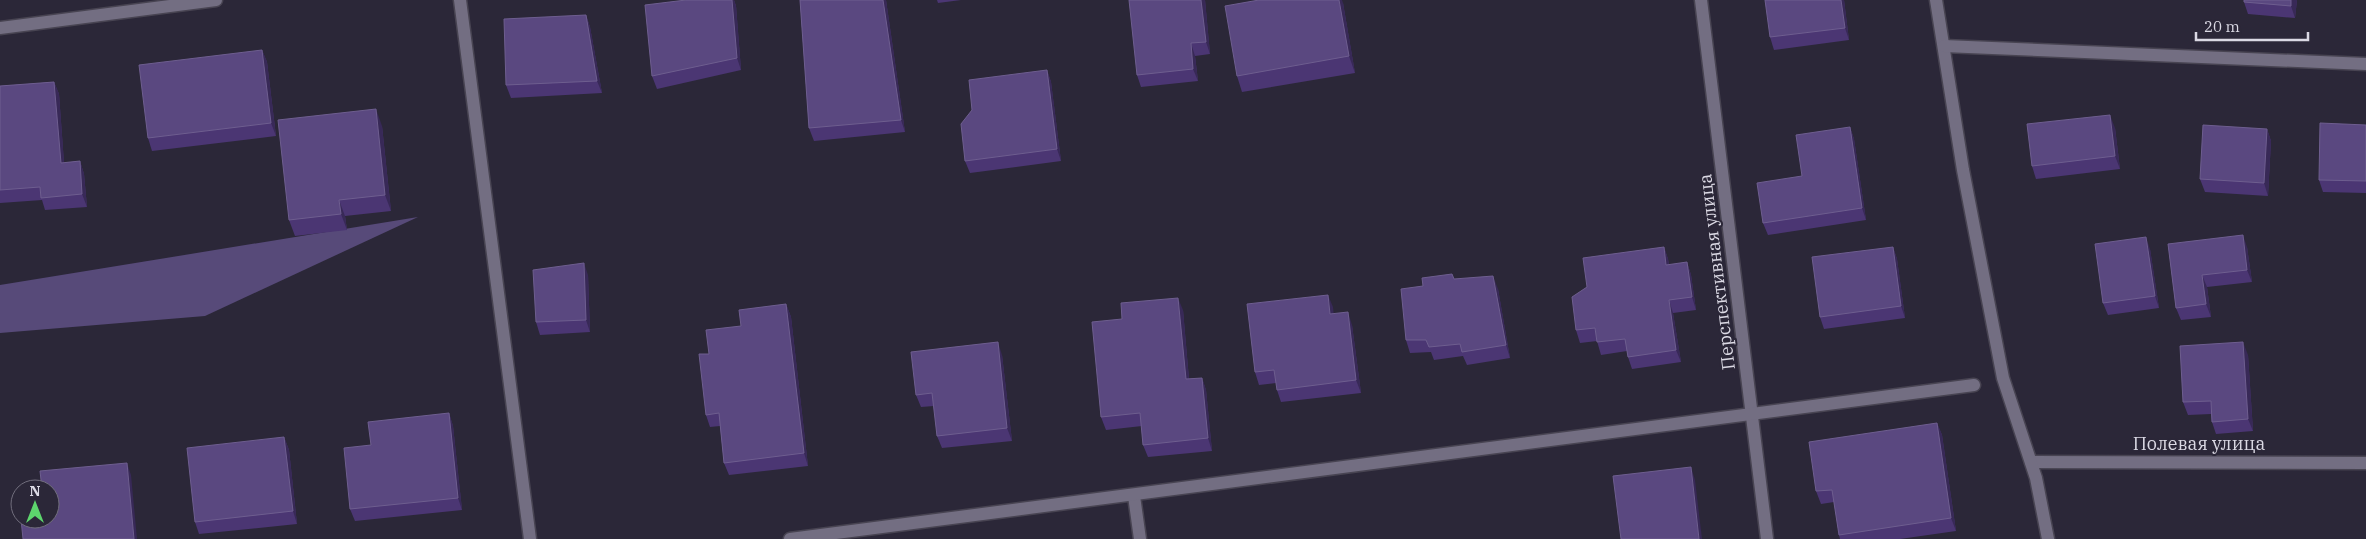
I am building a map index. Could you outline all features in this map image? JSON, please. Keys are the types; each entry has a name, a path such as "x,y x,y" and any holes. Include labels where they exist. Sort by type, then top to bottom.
{"street":[{"path":"0,28 216,0"},
{"path":"460,0 530,539"},
{"name":"Перспективная улица","path":"1701,0 1767,539"},
{"path":"1936,0 1963,170 2003,378 2031,462 2048,539"},
{"path":"1944,46 2366,64"},
{"path":"790,539 1134,496 1751,412 1974,385"},
{"name":"Полевая улица","path":"2031,462 2366,463"},
{"path":"1134,496 1140,539"}],"shaded area":[{"path":"418,217 205,316 0,333 0,285"}],"building":[{"path":"686,0 732,0 737,58 652,76 645,5"},
{"path":"800,0 883,0 901,120 809,128"},
{"path":"1129,0 1201,0 1206,42 1191,43 1193,69 1137,75"},
{"path":"1259,0 1339,0 1349,56 1237,76 1225,6"},
{"path":"1765,0 1841,0 1845,28 1770,37"},
{"path":"2244,0 2291,0 2291,6 2244,2"},
{"path":"586,15 597,81 506,85 504,19"},
{"path":"262,50 271,123 148,138 139,65"},
{"path":"1047,70 1057,149 965,161 961,124 972,110 969,80"},
{"path":"54,82 61,163 80,161 82,194 41,198 40,187 0,190 0,86"},
{"path":"376,109 385,195 339,200 341,214 289,220 278,120"},
{"path":"2110,115 2115,156 2032,166 2027,124"},
{"path":"2320,123 2366,125 2366,181 2319,180"},
{"path":"2203,125 2267,129 2264,183 2200,179"},
{"path":"1850,127 1862,208 1763,223 1757,183 1802,176 1796,135"},
{"path":"2243,235 2247,270 2202,275 2206,304 2176,308 2168,244"},
{"path":"2146,237 2155,296 2103,303 2095,244"},
{"path":"1664,247 1666,265 1687,262 1692,297 1669,300 1676,350 1628,357 1625,339 1597,342 1595,328 1576,330 1572,297 1587,287 1583,258"},
{"path":"1893,247 1901,306 1820,317 1812,257"},
{"path":"584,263 586,320 536,322 533,270"},
{"path":"1452,274 1454,279 1493,276 1506,345 1462,352 1460,344 1429,347 1426,340 1406,340 1401,289 1423,286 1422,278"},
{"path":"1328,295 1330,314 1348,312 1356,380 1277,390 1274,370 1255,372 1247,304"},
{"path":"1178,298 1186,379 1202,378 1208,438 1143,445 1140,413 1101,417 1092,322 1122,319 1121,303"},
{"path":"786,304 804,453 724,463 719,413 706,415 699,354 709,354 706,330 741,326 739,310"},
{"path":"998,342 1007,428 937,436 932,393 916,395 911,352"},
{"path":"2243,342 2248,419 2212,422 2211,401 2183,402 2180,346"},
{"path":"449,413 458,498 350,509 344,448 371,445 368,422"},
{"path":"1937,423 1951,518 1839,535 1832,490 1816,491 1809,442"},
{"path":"284,437 293,511 195,522 187,448"},
{"path":"127,463 134,539 23,539 22,529 60,529 60,479 41,479 40,471"},
{"path":"1691,467 1699,539 1621,539 1613,476"}]}
